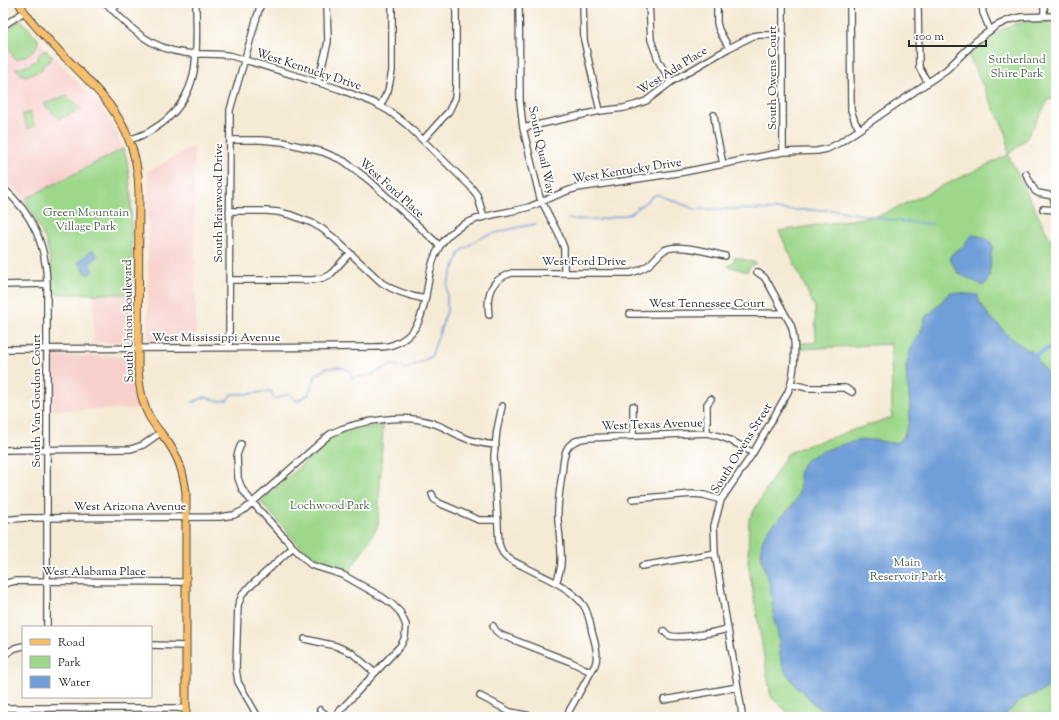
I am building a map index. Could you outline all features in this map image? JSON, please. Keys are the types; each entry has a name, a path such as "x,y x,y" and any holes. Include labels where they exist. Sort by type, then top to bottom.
{"main road":[{"name":"South Union Boulevard","path":"19,3 24,12 47,39 107,101 120,119 129,140 136,163 139,185 138,348 141,395 149,416 174,453 182,469 186,493 186,717"}],"street":[{"name":"West Kentucky Drive","path":"106,3 141,36 154,44 179,52 220,54 244,60 318,82 352,94 389,111 406,124 474,190 479,199 484,217 527,207 565,191 577,188 684,172 784,152 817,151 827,149 839,143 951,67 972,45 996,26 1015,18 1028,16 1056,16"},
{"path":"112,10 119,3"},
{"path":"129,140 155,128 168,118 178,108 186,94 193,79 196,54 196,3"},
{"name":"South Briarwood Drive","path":"229,348 231,104 261,3"},
{"path":"318,82 328,42 327,3"},
{"path":"380,106 388,91 392,71 392,3"},
{"path":"423,140 449,111 455,98 456,3"},
{"name":"South Quail Way","path":"519,3 520,101 523,128 541,201 559,235 564,248 564,273"},
{"path":"583,3 584,40 600,111"},
{"path":"649,3 651,40 659,62 670,82"},
{"path":"717,3 717,23 719,30 729,48"},
{"name":"South Owens Court","path":"783,3 784,152"},
{"path":"850,3 851,110 855,122 860,129"},
{"path":"918,3 919,67 928,83"},
{"path":"982,3 983,12 990,30"},
{"path":"1044,3 1044,16"},
{"path":"3,26 24,12"},
{"name":"West Ada Place","path":"523,128 635,105 646,101 670,82 753,36 783,35"},
{"path":"714,115 723,164"},
{"name":"West Ford Place","path":"230,140 283,142 323,152 344,161 370,181 440,246"},
{"path":"1026,174 1035,191 1038,193 1055,195 1056,210 1043,209"},
{"name":"South Van Gordon Court","path":"3,188 19,204 37,232 46,265 47,626"},
{"path":"229,211 266,211 292,215 304,220 321,228 334,238 388,287 409,296 425,299 431,268 440,246 450,234 461,226 472,220 484,217"},
{"name":"West Ford Drive","path":"489,315 488,296 493,284 505,275 512,273 630,273 647,266 663,251 675,247 725,256"},
{"path":"229,280 313,280 323,278 330,275 350,253"},
{"name":"South Owens Street","path":"742,717 715,553 714,526 720,500 753,453 792,384 794,362 793,332 768,282 758,272"},
{"path":"3,285 47,284"},
{"name":"West Mississippi Avenue","path":"3,349 389,346 404,339 412,332 422,313 425,299"},
{"name":"West Tennessee Court","path":"630,314 784,313"},
{"path":"792,384 814,389 845,388 852,392"},
{"path":"707,433 707,404 711,399"},
{"path":"502,406 494,456 499,544 503,553 512,561 556,583 572,593 579,600 588,615 596,650 597,659 569,711 568,717"},
{"path":"633,406 633,436"},
{"path":"252,502 330,434 341,428 349,426 394,418 426,421 437,424 460,436 476,442 496,445"},
{"path":"3,450 131,449 143,445 160,433"},
{"name":"West Texas Avenue","path":"556,583 561,569 558,518 560,489 565,453 573,442 578,439 587,438 707,433 729,439 753,453"},
{"path":"241,444 237,455 238,478 242,489 293,547 311,565 343,575 382,597 400,612 406,625 405,637 401,645 334,717"},
{"path":"432,494 434,499 439,503 479,520 498,520"},
{"path":"632,499 704,494 720,500"},
{"name":"West Arizona Avenue","path":"3,520 24,518 220,517 234,515 244,510 252,502"},
{"path":"258,717 238,682 236,669 238,605 243,593 293,547"},
{"path":"642,566 715,553"},
{"name":"West Alabama Place","path":"3,584 47,581 186,582"},
{"path":"493,626 501,635 572,662 591,672"},
{"path":"664,631 669,635 676,636 693,635 728,629"},
{"path":"305,639 336,646 352,653 375,673"},
{"path":"152,645 186,646"},
{"path":"3,656 15,648 22,646"},
{"path":"664,700 738,687"},
{"path":"480,696 510,712 536,717"},
{"path":"3,708 186,708"},
{"path":"320,710 329,717"}],"shaded area":[{"path":"3,31 35,37 101,107 115,130 123,149 25,199 3,179"},
{"path":"194,146 196,343 148,343 147,172"},
{"path":"94,294 131,295 130,342 93,342"},
{"path":"53,356 132,357 132,388 139,409 53,410"}],"green space":[{"path":"20,20 38,39 38,43 34,50 17,59 12,56 9,48 5,45 3,46 3,31"},
{"name":"Sutherland Shire Park","path":"1031,21 1056,21 1056,99 1049,99 1026,139 1008,155 1007,135 968,55 985,40 1012,25"},
{"path":"44,51 47,51 53,57 42,67 42,70 25,76 15,68 24,67 33,63"},
{"path":"67,95 81,109 59,119 44,104"},
{"path":"30,112 35,126 28,129 22,115"},
{"name":"Green Mountain Village Park","path":"123,149 127,160 131,193 132,294 52,294 51,264 46,241 25,199"},
{"name":"Main Reservoir Park","path":"1008,155 1056,251 1056,717 793,717 771,697 748,563 749,519 787,454 800,448 892,417 891,344 800,349 799,343 816,342 815,308 779,231 881,215"},
{"path":"735,257 756,263 750,266 747,272 727,266 732,263"},
{"name":"Lochwood Park","path":"383,425 378,526 349,572 314,562 261,502 327,442 344,431"},
{"path":"819,714 849,714 857,717 815,717"}],"water":[{"path":"972,235 986,239 991,242 993,246 989,277 986,284 983,286 959,274 950,258 952,254 965,245"},
{"path":"93,250 98,256 89,264 94,271 88,275 78,262"},
{"name":"Main Reservoir Park","path":"950,292 978,295 979,302 990,317 1007,335 1028,350 1031,350 1039,361 1038,362 1047,372 1056,389 1056,678 1043,691 1022,699 1003,717 862,717 848,712 827,712 817,707 797,686 790,678 782,664 778,634 773,616 770,586 761,553 762,542 768,530 789,510 797,498 799,493 799,473 803,464 808,459 827,450 852,442 869,440 895,443 903,438 909,422 910,408 906,367 909,355 913,343 921,331 926,316 935,309"}],"waterway":[{"path":"568,219 598,220 630,214 656,194 695,209 836,210 896,221 933,224"},
{"path":"193,402 205,397 218,401 228,400 231,394 249,394 271,391 274,399 289,394 296,401 308,395 316,375 327,368 345,368 351,372 351,378 371,375 391,365 406,369 431,357 447,311 447,285 460,252 481,237 536,224"},
{"path":"1035,355 1056,347"},
{"path":"843,717 846,713"}]}
